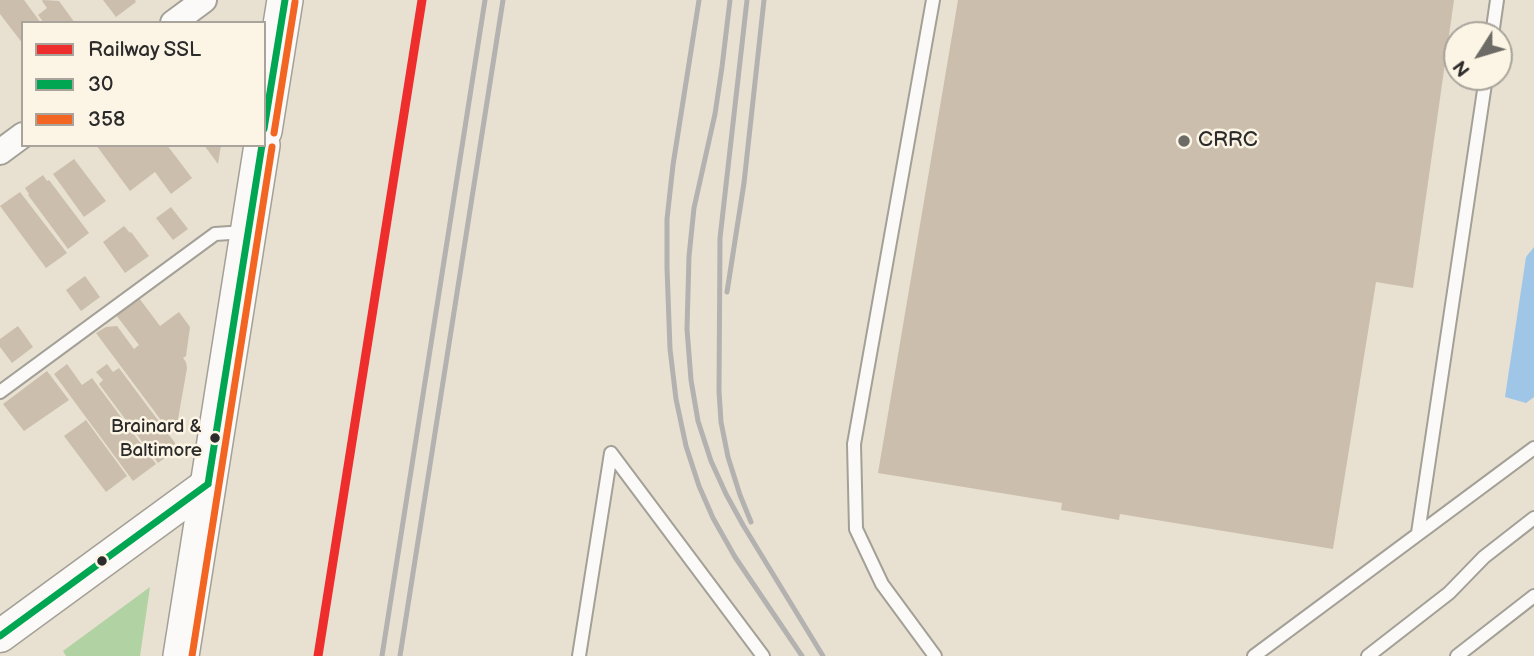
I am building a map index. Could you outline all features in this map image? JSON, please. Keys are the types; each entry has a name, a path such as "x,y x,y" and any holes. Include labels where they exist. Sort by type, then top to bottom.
{"main road":[{"path":"266,119 285,0"},
{"path":"181,656 262,147"}],"street":[{"path":"176,21 204,0"},
{"path":"0,152 21,136"},
{"path":"4,625 208,484"}],"lane":[{"path":"933,0 854,444 856,529 883,584 934,656"},
{"path":"1494,21 1497,0"},
{"path":"1418,533 1484,91"},
{"path":"0,393 215,234 248,232"},
{"path":"1254,656 1534,448"},
{"path":"579,656 611,453 763,656"},
{"path":"1368,656 1449,593 1484,557 1534,519"},
{"path":"1457,656 1534,596"}],"green space":[{"path":"150,587 140,656 66,656 63,651"}],"water":[{"path":"1534,247 1534,397 1526,403 1505,397 1526,257"}],"building":[{"path":"0,0 24,0 40,21 21,21 21,41 0,14"},
{"path":"103,0 135,0 136,2 116,17"},
{"name":"CRRC","path":"958,0 1454,0 1451,21 1443,21 1443,77 1413,288 1376,282 1333,549 1120,514 1119,520 1061,510 1062,503 878,473"},
{"path":"42,1 59,1 74,21 42,21 38,15 47,8"},
{"path":"97,147 169,147 192,178 171,194 155,172 130,191"},
{"path":"205,147 221,147 218,164"},
{"path":"74,159 106,201 84,217 53,174"},
{"path":"43,175 89,233 68,249 25,188"},
{"path":"20,192 67,253 46,268 0,206"},
{"path":"171,207 188,229 173,240 156,218"},
{"path":"124,226 149,256 125,273 103,242"},
{"path":"85,276 100,297 81,311 66,290"},
{"path":"139,298 160,326 179,312 190,327 186,356 183,358 187,368 177,425 169,431 96,333 106,327 117,326 134,349 139,345 116,315"},
{"path":"18,326 33,347 12,363 0,347 0,339"},
{"path":"67,364 82,385 92,378 156,464 133,481 54,374"},
{"path":"107,364 113,372 119,368 175,443 173,452 158,463 99,384 103,380 96,372"},
{"path":"47,371 69,400 24,431 3,404"},
{"path":"86,420 127,476 106,492 64,436"}],"railway":[{"path":"382,656 485,0"},
{"path":"400,656 503,0"},
{"path":"699,0 667,219 670,349 676,399 686,446 713,518 735,557 802,656"},
{"path":"730,0 715,114 694,208 689,256 687,329 691,380 698,421 711,461 726,494 823,656"},
{"path":"747,0 720,238 719,391 721,422 728,457 751,522"},
{"path":"727,292 744,183 764,0"}],"rail line":[{"name":"SSL","path":"318,656 422,0"}],"transit line":[{"name":"30","path":"266,117 285,0"},
{"name":"358","path":"274,133 295,2"},
{"name":"30","path":"208,484 262,147"},
{"name":"358","path":"192,656 272,147"},
{"name":"30","path":"0,636 208,484"}],"place":[{"name":"CRRC","path":"1184,141"},
{"name":"Brainard & Baltimore","path":"215,438"}]}
